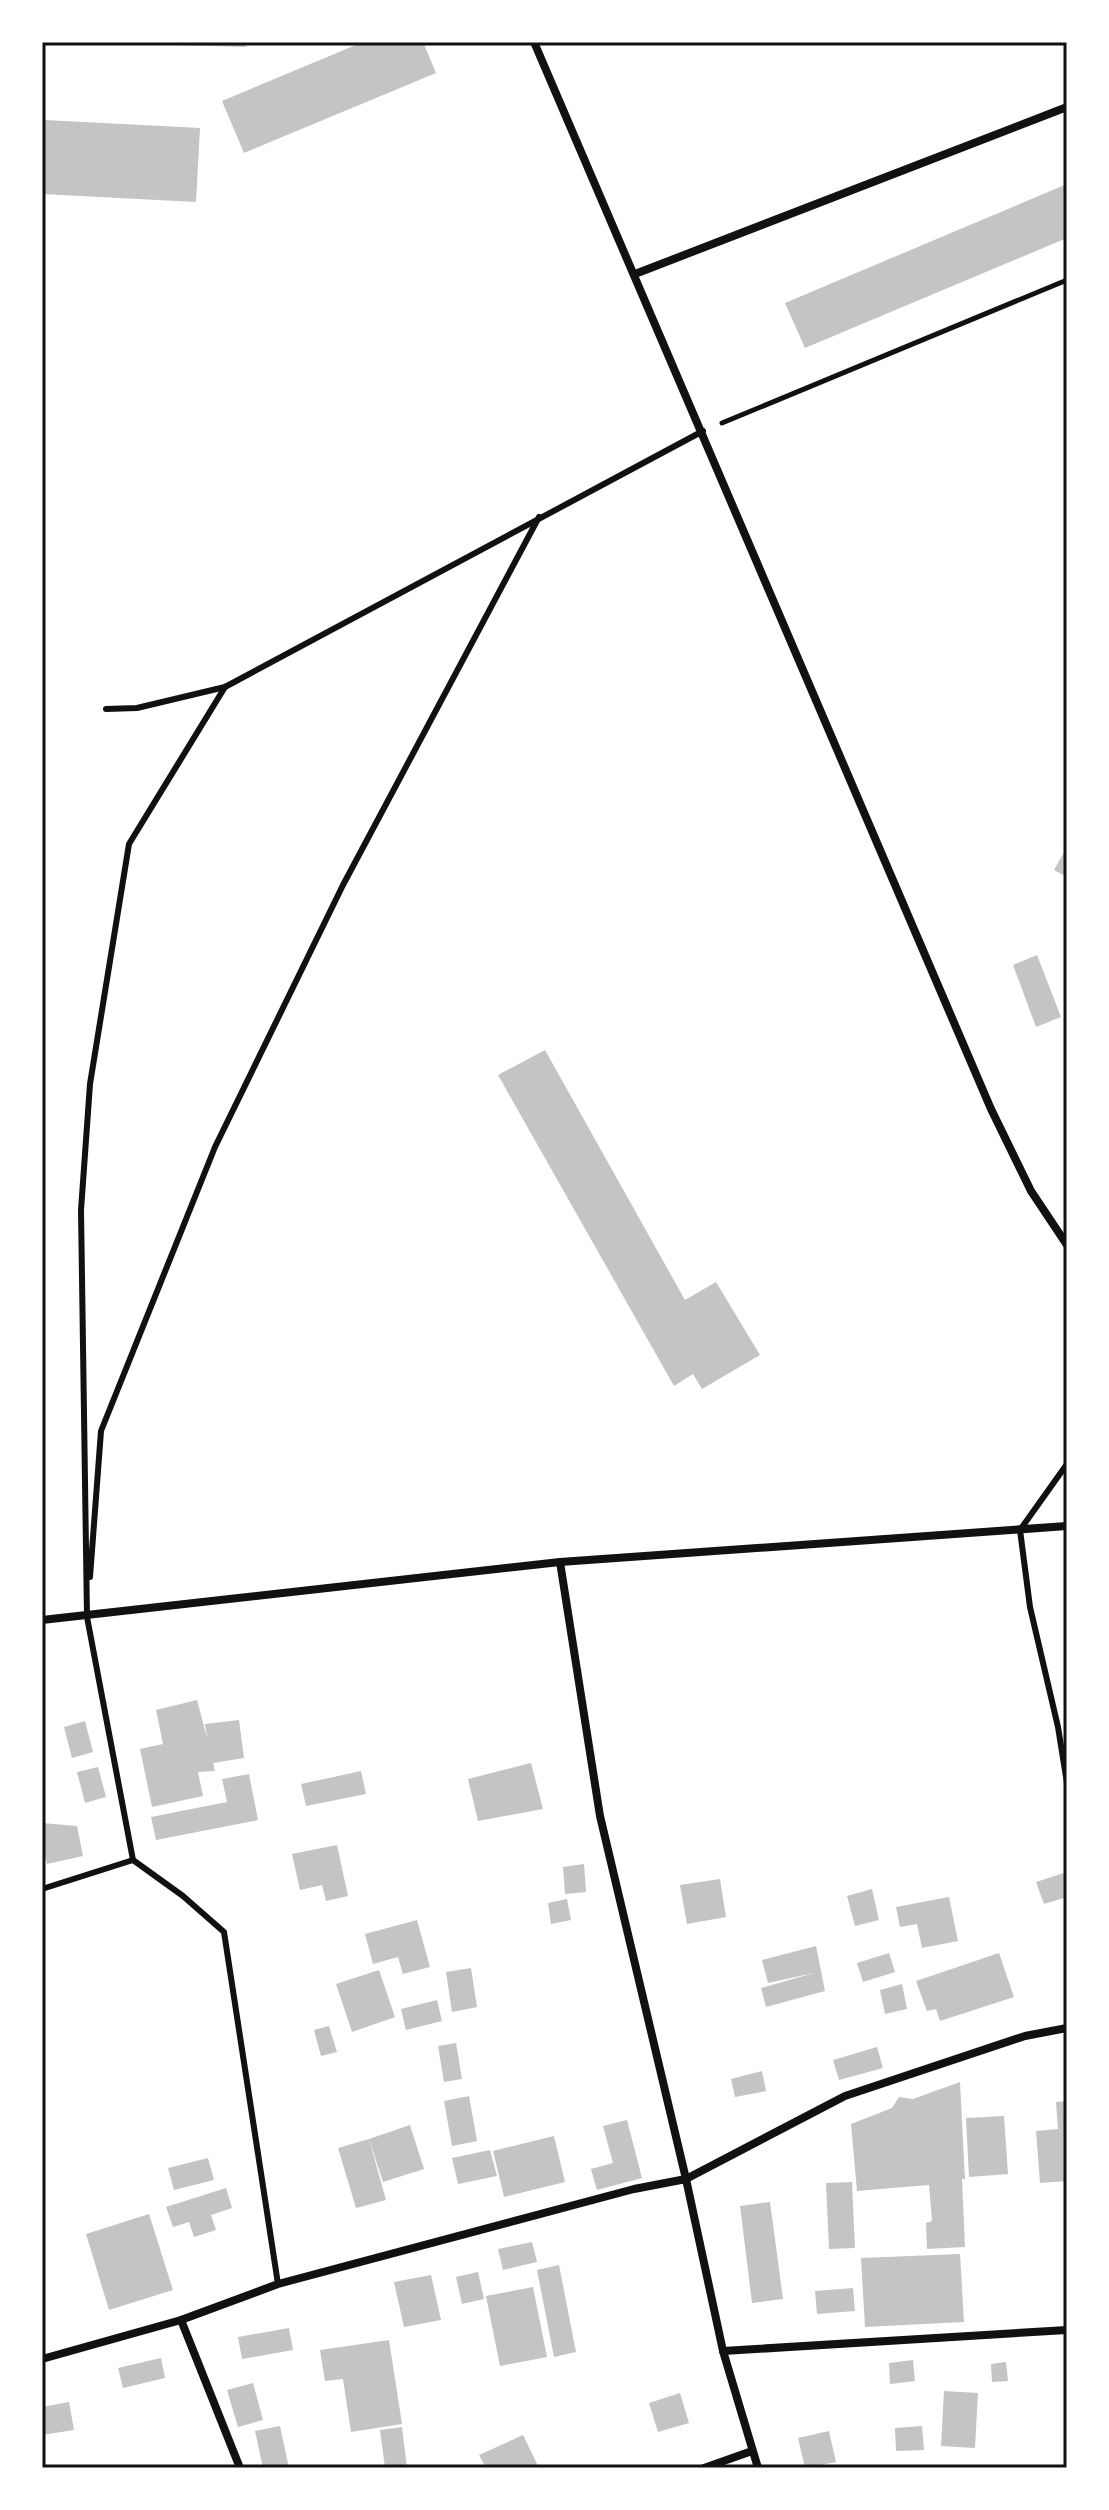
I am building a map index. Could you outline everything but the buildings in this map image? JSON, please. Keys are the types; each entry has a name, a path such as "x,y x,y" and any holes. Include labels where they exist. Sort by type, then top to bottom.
{"street":[{"path":"534,42 991,1109 1031,1191 1067,1245"},
{"path":"635,274 1067,107"},
{"path":"42,1620 560,1562 1067,1526"},
{"path":"560,1562 600,1816 686,2179 723,2351 758,2468"},
{"path":"42,2359 181,2320 278,2284 634,2189 686,2179 845,2096 1025,2036 1067,2028"},
{"path":"181,2320 240,2468"},
{"path":"723,2351 1067,2330"},
{"path":"704,2468 752,2451"}],"lane":[{"path":"106,709 137,708 225,687 703,431"},
{"path":"87,1617 101,1431 215,1147 343,885 539,517"},
{"path":"225,687 129,844 90,1084 81,1210 87,1617 133,1860 183,1896 224,1932 278,2284"},
{"path":"1067,1464 1020,1530 1030,1607 1058,1727 1067,1783"},
{"path":"42,1889 133,1860"}],"path":[{"path":"703,431 1067,280"}]}
